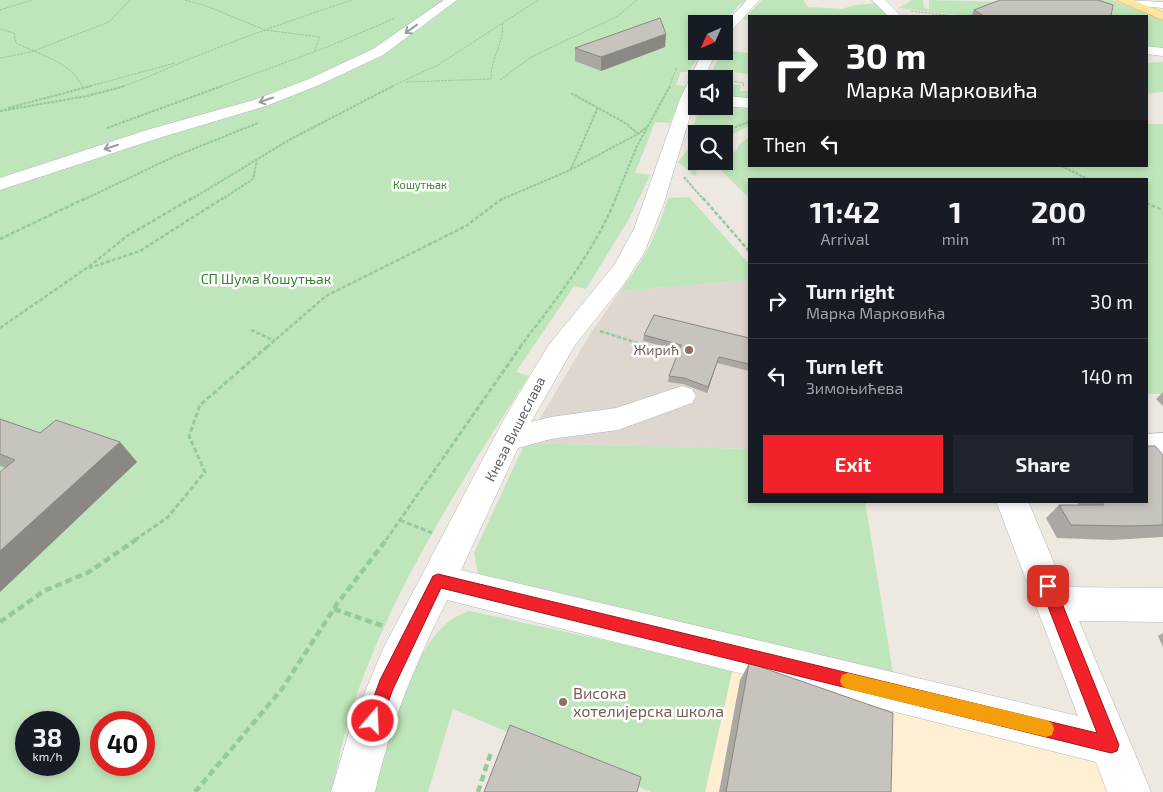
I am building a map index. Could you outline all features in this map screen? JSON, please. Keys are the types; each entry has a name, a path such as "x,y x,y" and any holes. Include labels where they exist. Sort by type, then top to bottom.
{"main road":[{"path":"1125,1 1163,16"}],"street":[{"path":"0,184 156,133 260,103 314,82 378,52 451,0"},
{"path":"733,22 753,0"},
{"path":"876,1 894,15"},
{"path":"1125,1 1163,5"},
{"path":"1148,50 1163,54"},
{"path":"1148,57 1163,54"},
{"path":"733,99 746,96"},
{"name":"Кнеза Вишеслава","path":"353,792 369,734 386,686 438,580 509,439 557,352 633,253 650,218 688,112"},
{"path":"509,439 551,428 618,419 682,396"},
{"path":"1148,446 1163,445"},
{"path":"1013,503 1056,604 1129,792"},
{"path":"438,580 1111,745"},
{"path":"1056,604 1163,605"}],"path":[{"path":"0,10 32,0"},
{"path":"0,58 31,52 108,22 130,0"},
{"path":"185,0 204,5 265,30 320,37 313,53"},
{"path":"188,1 192,0"},
{"path":"0,111 87,96 130,84 265,30 352,0"},
{"path":"0,328 86,269 127,236 257,161 289,140 368,96 404,82 438,65 538,0"},
{"path":"500,80 532,58 618,16 637,0"},
{"path":"909,10 947,15"},
{"path":"104,129 313,53 401,14"},
{"path":"404,82 491,79 491,62 499,50 504,30 502,23"},
{"path":"0,29 14,33 16,43 31,52 62,62 79,75 83,87"},
{"path":"0,111 186,60"},
{"path":"195,792 282,689 334,609 400,520 510,361 580,267 604,226 642,138 677,67"},
{"path":"733,81 744,83 746,96"},
{"path":"571,93 627,124 642,138"},
{"path":"571,169 598,107"},
{"path":"0,240 172,157 262,121"},
{"path":"733,128 748,122"},
{"path":"0,622 44,590 88,572 168,517 205,472 189,436 200,405 326,296 466,226 491,204 512,193 571,169 638,134 648,126"},
{"path":"86,269 140,251 198,215 252,179 257,161"},
{"path":"1063,167 1086,178"},
{"path":"680,171 748,250"},
{"path":"1148,204 1163,210"},
{"path":"593,329 678,356"},
{"path":"251,330 275,341"},
{"path":"400,520 434,534"},
{"path":"334,609 386,627"},
{"path":"478,792 491,752"}],"shaded area":[{"path":"748,280 748,449 525,443 589,336 620,291"},
{"path":"733,668 1099,756 1111,792 705,792"}],"green space":[{"name":"Кошутњак","path":"0,0 746,0 730,15 688,15 688,60 696,60 688,72 681,72 676,85 685,86 670,123 655,122 635,173 650,175 629,219 586,289 574,286 516,372 529,376 438,523 409,575 383,629 361,684 344,738 333,792 0,792"},
{"path":"762,0 803,0 808,7 842,9 855,5 880,3 890,15 748,15 748,20 743,19"},
{"path":"912,0 923,0 924,8 929,9 929,0 1007,2 971,15 898,8"},
{"path":"1057,0 1112,0 1163,20 1163,50 1148,47 1148,15 1107,15"},
{"path":"733,51 748,53 748,74 733,72 733,70 712,70 718,60 733,60"},
{"path":"1163,62 1163,92 1148,94 1148,63"},
{"path":"733,85 741,85 740,91 748,91 748,101 733,100"},
{"path":"733,104 748,105 748,126 733,134 733,125 693,125 697,115 733,115"},
{"path":"1148,124 1163,124 1163,394 1148,394 1148,178 748,178 748,197 721,170 733,170 733,152 736,151 739,145 748,138 748,167 1148,167"},
{"path":"688,149 688,170 697,170 695,176 678,162"},
{"path":"689,197 748,263 748,280 620,291 648,248 659,225 668,198"},
{"path":"525,443 748,449 748,503 865,503 894,680 478,574 474,553"},
{"name":"Висока хотелијерска школа","path":"469,611 733,668 705,792 651,792 453,709 428,792 373,792 392,724 411,675 423,653 437,634 452,619"}],"building":[{"path":"1000,0 1098,0 1113,5 1111,15 982,15 974,10"},
{"path":"660,18 666,34 601,57 575,48"},
{"path":"654,315 748,338 748,364 719,357 708,387 684,378 669,376 681,345 644,335"},
{"path":"0,419 40,433 56,420 120,442 0,551 0,472 15,460 0,454"},
{"path":"1148,446 1155,446 1163,455 1163,525 1071,525 1059,505 1104,505 1102,503 1148,503"},
{"path":"749,663 893,713 891,792 726,792"},
{"path":"510,725 641,777 637,792 484,792"}],"slow traffic":[{"path":"848,681 1046,729"}],"place":[{"name":"Жирић","path":"689,350"},
{"name":"Висока хотелијерска школа","path":"563,702"}],"route":[{"path":"373,721 386,686 438,580 1111,745 1048,586"}],"park label":[{"name":"СП Шума Кошутњак","path":"266,279"}]}
